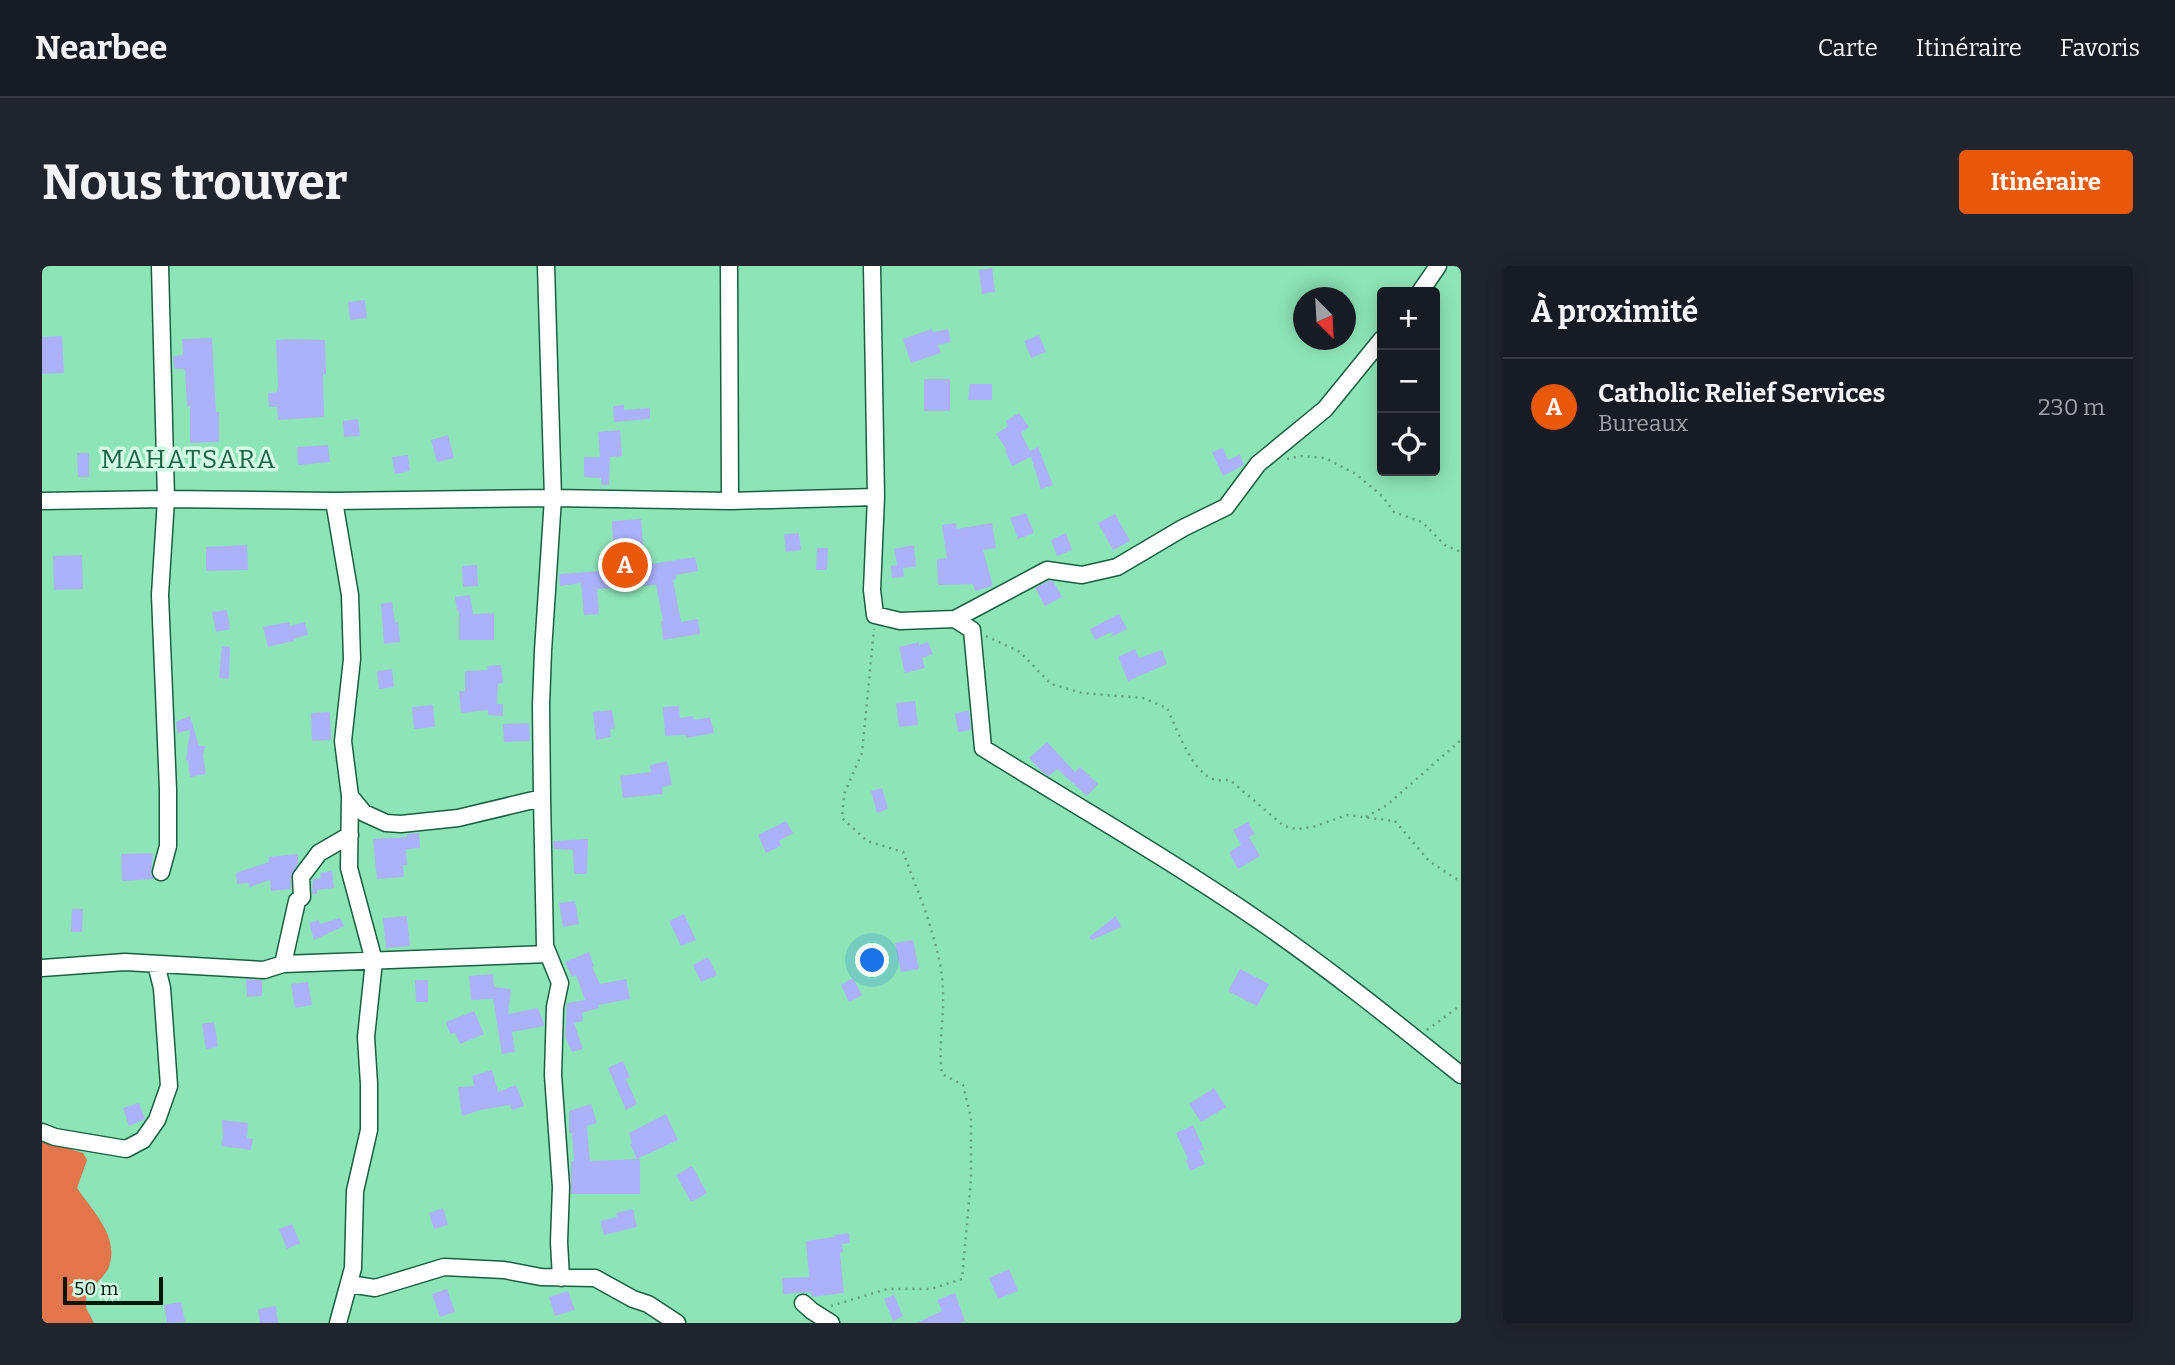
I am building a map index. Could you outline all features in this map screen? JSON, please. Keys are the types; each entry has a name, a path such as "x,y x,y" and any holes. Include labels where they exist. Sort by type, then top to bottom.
{"street":[{"path":"160,266 166,499 160,595 168,790 168,846 161,872"},
{"path":"546,266 554,498 543,651 542,798 545,946 560,983 555,1007 553,1075 561,1186 561,1278"},
{"path":"729,266 730,501"},
{"path":"872,266 876,497 872,590 875,615 900,621 955,619 1047,570 1082,575 1117,567 1183,528 1226,507 1258,464 1325,409 1377,345"},
{"path":"1423,287 1438,266"},
{"path":"42,501 554,498 730,501 876,497"},
{"path":"334,501 350,595 352,659 343,741 350,796 349,868 374,961 366,1037 369,1130 355,1191 353,1268 338,1323"},
{"path":"955,619 972,630 983,748 1149,849 1259,921 1379,1008 1461,1075"},
{"path":"350,796 364,813 386,823 401,824 458,818 542,798"},
{"path":"283,964 297,901 302,897 301,877 319,853 350,835"},
{"path":"42,968 125,962 264,970 283,964 352,960 548,954"},
{"path":"42,1132 55,1137 126,1149 143,1140 157,1120 169,1086 162,988 156,964"},
{"path":"349,1284 375,1288 444,1267 504,1270 541,1277 596,1278 633,1299 648,1304 677,1323"},
{"path":"807,1307 831,1323"}],"path":[{"path":"1258,464 1301,456 1325,458 1356,474 1382,497 1394,512 1422,522 1445,545 1461,552"},
{"path":"807,1307 887,1289 932,1289 962,1279 971,1179 971,1118 963,1086 942,1074 939,1054 943,991 938,956 903,852 867,841 842,818 844,794 862,753 875,615"},
{"path":"972,630 1020,652 1051,684 1082,693 1143,698 1167,708 1192,759 1203,774 1214,780 1230,780 1284,826 1297,829 1347,815 1395,821 1429,861 1461,882"},
{"path":"1365,817 1387,805 1461,740"},
{"path":"1416,1039 1461,1005"}],"shaded area":[{"path":"42,1140 83,1153 87,1160 77,1188 103,1226 111,1247 108,1269 86,1295 86,1308 94,1323 42,1323"}],"building":[{"path":"992,268 995,292 982,294 979,270"},
{"path":"365,300 367,318 350,320 348,302"},
{"path":"932,329 933,332 948,329 951,342 938,345 941,353 911,363 903,339"},
{"path":"1039,335 1046,352 1031,358 1024,341"},
{"path":"62,336 64,373 42,374 42,337"},
{"path":"212,338 219,442 190,443 190,406 187,406 185,370 174,369 173,356 183,355 182,339"},
{"path":"276,340 325,340 324,417 278,420 277,407 269,407 268,393 277,392 278,385"},
{"path":"924,379 950,379 950,411 924,411"},
{"path":"970,384 992,384 992,400 968,400"},
{"path":"624,405 624,410 650,408 650,419 614,422 613,406"},
{"path":"1019,413 1029,427 1021,433 1030,451 1038,447 1053,485 1041,489 1031,457 1012,466 1005,451 1007,450 996,434 1008,426 1006,421"},
{"path":"358,419 360,436 344,437 343,421"},
{"path":"620,430 622,456 610,457 609,485 601,485 601,478 584,477 584,457 600,457 598,432"},
{"path":"448,435 454,458 437,462 431,440"},
{"path":"328,445 330,462 298,465 297,447"},
{"path":"1223,448 1228,460 1240,455 1244,465 1223,476 1212,452"},
{"path":"77,453 89,453 89,477 78,477"},
{"path":"408,455 410,471 395,474 392,457"},
{"path":"1026,513 1034,533 1018,539 1010,518"},
{"path":"1115,514 1130,541 1113,550 1098,523"},
{"path":"641,519 645,565 695,557 698,571 676,575 673,580 681,622 698,619 700,634 663,640 663,621 656,585 597,589 599,614 584,615 581,583 560,586 559,574 615,570 612,521"},
{"path":"956,523 957,529 992,523 996,548 983,550 993,586 975,591 973,584 938,585 937,559 947,558 942,525"},
{"path":"799,533 801,550 786,552 784,534"},
{"path":"1066,533 1072,550 1057,556 1051,540"},
{"path":"247,545 248,570 206,571 206,547"},
{"path":"914,545 916,567 903,568 904,577 892,578 891,566 897,565 894,549"},
{"path":"817,548 828,548 827,570 816,570"},
{"path":"82,555 83,589 54,590 53,556"},
{"path":"477,565 478,586 463,587 462,566"},
{"path":"1053,581 1062,597 1045,606 1035,588"},
{"path":"470,595 473,614 494,613 494,640 459,640 459,610 457,611 455,597"},
{"path":"392,602 400,642 384,644 381,604"},
{"path":"227,610 230,629 216,632 212,612"},
{"path":"1119,614 1127,629 1113,636 1111,632 1095,640 1090,629"},
{"path":"289,622 290,626 305,622 308,635 268,647 263,627"},
{"path":"919,642 919,645 928,642 933,654 922,658 925,668 905,673 899,647"},
{"path":"222,646 230,647 229,679 219,678"},
{"path":"1135,649 1139,658 1162,650 1167,664 1128,681 1118,657"},
{"path":"501,665 503,683 498,684 497,704 503,704 503,716 488,715 488,710 461,713 459,691 465,691 465,671 488,670 487,666"},
{"path":"392,669 394,687 379,689 377,671"},
{"path":"915,701 918,725 899,727 896,703"},
{"path":"433,705 435,727 414,729 412,707"},
{"path":"679,706 680,718 693,716 694,720 710,717 714,733 686,738 686,735 665,736 663,707"},
{"path":"612,710 615,728 610,729 611,737 596,740 593,712"},
{"path":"969,711 971,730 958,732 955,713"},
{"path":"330,712 331,740 312,741 311,713"},
{"path":"190,716 199,746 205,746 203,756 206,774 190,777 186,760 190,730 177,733 176,722"},
{"path":"529,723 530,741 504,742 503,724"},
{"path":"1047,742 1075,772 1080,767 1098,784 1087,796 1057,769 1049,776 1029,758"},
{"path":"667,761 672,785 662,787 663,794 623,798 620,776 651,772 650,765"},
{"path":"882,788 888,809 877,813 871,791"},
{"path":"786,821 793,833 779,841 781,846 766,853 758,835"},
{"path":"1248,822 1255,834 1249,837 1260,856 1238,869 1229,852 1241,845 1233,830"},
{"path":"419,833 420,848 406,849 407,865 403,865 404,877 377,879 373,839 407,837 407,834"},
{"path":"588,839 587,874 574,874 573,850 554,849 553,841"},
{"path":"153,853 151,874 154,879 122,881 121,854"},
{"path":"298,854 298,863 291,877 291,889 271,891 270,880 250,887 248,883 237,884 236,873 269,862 268,857"},
{"path":"332,871 334,888 317,890 317,894 312,894 313,879 321,878 320,873"},
{"path":"575,901 579,924 563,927 559,903"},
{"path":"72,909 83,909 82,932 71,932"},
{"path":"684,914 696,940 681,946 669,921"},
{"path":"407,916 410,946 386,948 383,918"},
{"path":"1116,916 1121,927 1092,940 1089,937"},
{"path":"340,918 344,926 314,940 309,923 319,920 320,924"},
{"path":"913,940 919,969 901,972 895,943"},
{"path":"589,952 600,984 626,979 630,999 598,1005 599,1008 582,1013 583,1021 574,1023 583,1049 572,1052 565,1037 567,1003 585,1000 576,975 572,977 565,962"},
{"path":"708,957 717,975 701,982 693,965"},
{"path":"1240,969 1269,984 1257,1006 1228,991"},
{"path":"493,974 494,987 511,989 508,1014 538,1008 544,1024 512,1032 515,1052 502,1054 493,999 471,1000 469,976"},
{"path":"853,978 862,995 849,1002 841,985"},
{"path":"246,979 262,980 262,996 247,997"},
{"path":"415,980 428,980 428,1002 416,1002"},
{"path":"308,982 312,1005 295,1008 291,984"},
{"path":"474,1011 484,1034 460,1044 455,1033 450,1034 446,1022"},
{"path":"214,1022 218,1047 206,1049 202,1024"},
{"path":"623,1061 630,1077 626,1079 637,1104 626,1110 608,1068"},
{"path":"492,1070 498,1092 516,1085 524,1106 512,1110 510,1105 462,1116 458,1087 474,1086 472,1076"},
{"path":"1214,1088 1226,1107 1201,1122 1189,1104"},
{"path":"139,1103 145,1119 129,1126 123,1108"},
{"path":"591,1104 597,1123 587,1126 590,1161 640,1159 640,1194 571,1194 571,1161 574,1161 572,1133 569,1133 569,1111"},
{"path":"666,1114 678,1140 637,1159 630,1144 629,1133"},
{"path":"222,1120 248,1123 247,1138 253,1139 251,1150 221,1146"},
{"path":"1193,1125 1204,1149 1199,1151 1205,1164 1190,1171 1186,1160 1188,1159 1176,1133"},
{"path":"692,1166 707,1193 691,1202 676,1175"},
{"path":"443,1208 448,1225 434,1229 429,1213"},
{"path":"633,1209 637,1227 604,1235 600,1221"},
{"path":"292,1224 300,1243 287,1249 279,1229"},
{"path":"849,1233 850,1243 842,1244 843,1252 840,1253 844,1293 812,1297 811,1292 783,1294 782,1278 809,1277 806,1241"},
{"path":"1009,1269 1018,1291 998,1299 989,1278"},
{"path":"447,1289 455,1312 440,1317 432,1294"},
{"path":"568,1291 575,1310 555,1316 549,1297"},
{"path":"955,1293 965,1321 916,1323 942,1311 937,1300"},
{"path":"894,1295 903,1316 893,1321 884,1299"},
{"path":"181,1302 185,1322 167,1323 164,1305"},
{"path":"276,1306 278,1323 260,1323 258,1309"}],"place":[{"name":"Catholic Relief Services","path":"625,565"}],"district":[{"name":"MAHATSARA","path":"189,459"}]}
